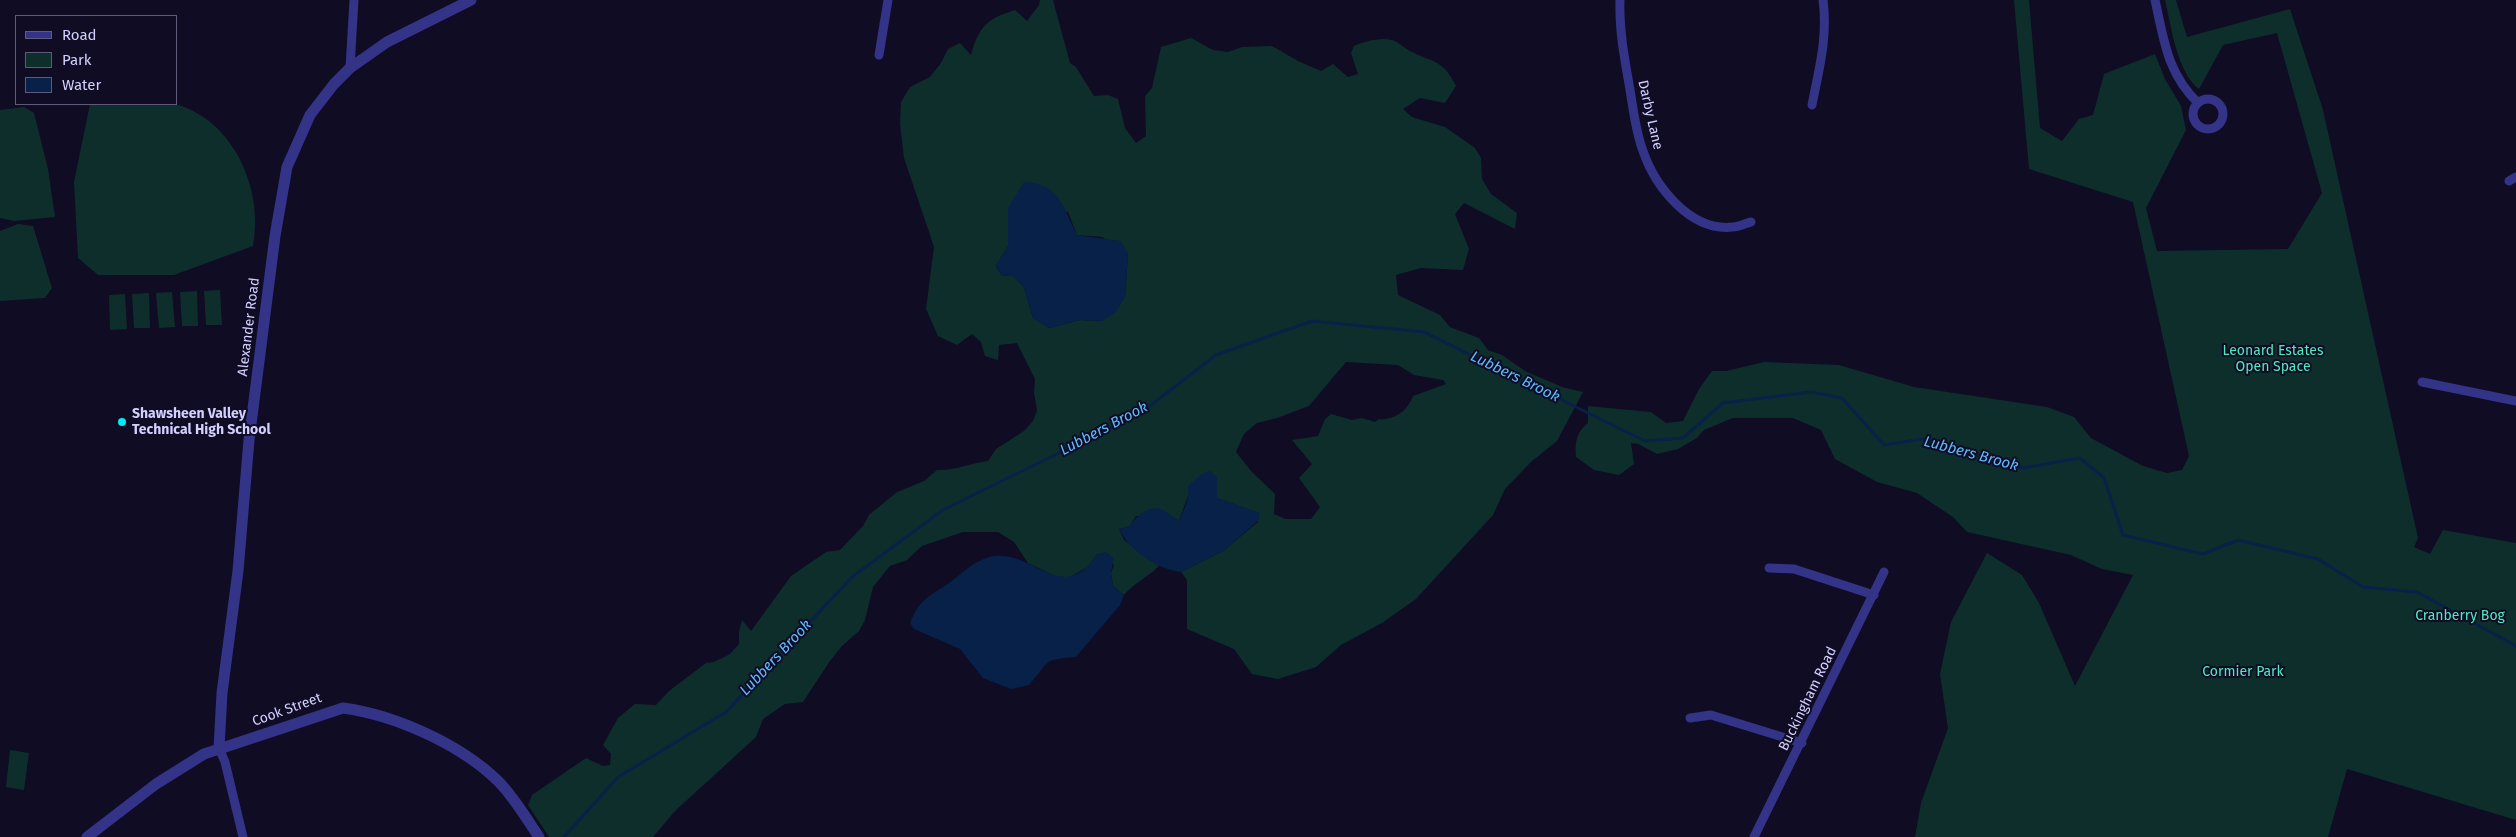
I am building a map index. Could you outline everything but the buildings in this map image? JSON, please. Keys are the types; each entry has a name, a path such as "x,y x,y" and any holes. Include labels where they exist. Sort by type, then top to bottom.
{"street":[{"path":"350,68 354,0"},
{"path":"353,11 360,0"},
{"name":"Alexander Road","path":"219,748 222,693 238,571 249,440 282,187 293,150 310,116 334,84 350,68 387,42 471,0"},
{"path":"879,55 888,0"},
{"name":"Darby Lane","path":"1620,0 1622,41 1634,114 1642,150 1652,174 1682,210 1703,221 1719,227 1734,227 1751,222"},
{"path":"1812,105 1824,49 1826,20 1823,0"},
{"path":"2155,0 2173,70 2184,88 2198,103"},
{"path":"2422,382 2516,402"},
{"path":"1769,568 1795,569 1874,595"},
{"name":"Buckingham Road","path":"1754,837 1802,743 1884,572"},
{"name":"Cook Street","path":"87,837 178,769 219,748 262,736 334,709 343,708 372,713 409,726 440,742 488,772 510,795 539,837"},
{"path":"1690,718 1711,715 1802,743"},
{"path":"219,748 225,762 243,837"}],"green space":[{"path":"1040,0 1053,0 1070,63 1076,67 1094,96 1108,95 1118,99 1125,128 1136,143 1146,136 1145,96 1152,88 1161,47 1191,38 1213,50 1228,52 1242,47 1272,46 1298,61 1321,71 1333,64 1348,77 1358,74 1351,53 1354,46 1372,40 1387,39 1395,41 1409,51 1438,63 1447,71 1456,86 1445,103 1420,98 1403,109 1412,117 1445,127 1475,148 1481,158 1482,179 1491,194 1517,213 1515,229 1464,203 1455,214 1469,249 1463,270 1421,268 1396,275 1398,295 1440,315 1450,327 1479,338 1488,350 1502,355 1525,371 1562,387 1583,392 1557,441 1532,461 1505,489 1493,515 1416,599 1382,623 1341,645 1316,667 1278,679 1252,674 1234,649 1187,629 1187,580 1181,572 1223,551 1258,522 1259,513 1217,498 1217,477 1189,493 1179,521 1170,515 1136,516 1130,526 1119,529 1124,540 1159,566 1124,595 1113,586 1111,573 1114,565 1097,554 1089,566 1070,577 1057,577 1028,563 1014,542 998,532 963,532 922,546 907,560 890,566 873,587 865,620 859,631 842,646 830,661 803,702 785,704 763,719 756,737 675,811 653,837 549,837 528,805 532,795 586,758 603,766 610,765 611,754 603,745 618,718 635,704 656,705 669,691 706,663 714,662 730,654 739,644 742,620 751,631 791,576 826,552 840,550 863,526 869,515 897,492 924,481 937,470 988,461 996,449 1024,431 1033,421 1037,410 1034,393 1035,379 1017,343 999,345 998,360 985,356 981,342 972,334 957,345 938,336 926,309 934,247 904,158 900,124 901,102 910,87 930,77 941,63 948,49 960,43 971,55 981,30 991,21 1015,10 1027,21 1039,5","holes":["1008,208 1068,212 1077,235 1102,237 1128,254 1125,297 1102,321 1080,320 1049,328 1033,318 1024,287 1012,275 1002,276 996,266 1008,246","1346,362 1398,365 1414,375 1443,380 1446,384 1413,396 1403,411 1391,418 1375,422 1362,418 1352,420 1331,414 1325,419 1318,436 1292,440 1312,464 1299,478 1320,507 1311,519 1285,519 1274,514 1275,494 1251,471 1236,452 1244,434 1257,423 1309,406"]},
{"path":"2014,0 2029,0 2040,128 2062,141 2079,119 2093,115 2104,74 2155,54 2165,79 2181,106 2186,130 2146,208 2157,251 2288,249 2322,193 2277,33 2223,45 2199,89 2191,82 2180,60 2165,0 2176,0 2187,37 2290,9 2323,110 2418,538 2414,547 2430,554 2443,530 2516,543 2516,820 2347,769 2328,837 1915,837 1921,803 1948,728 1940,674 1951,622 1987,553 2022,575 2039,603 2075,686 2133,575 2102,569 2071,555 1967,532 1953,517 1917,493 1877,482 1835,459 1821,430 1793,418 1733,418 1704,430 1697,438 1678,449 1657,454 1638,444 1631,443 1634,464 1619,475 1594,470 1576,457 1577,438 1581,430 1588,423 1588,406 1651,412 1666,423 1683,421 1699,389 1712,371 1726,371 1764,362 1839,365 1914,387 2047,407 2074,417 2091,438 2143,466 2167,473 2182,470 2189,456 2133,202 2029,169"},
{"path":"90,105 178,105 196,112 214,125 229,141 240,160 249,181 254,202 253,246 174,275 98,275 78,258 74,182"},
{"path":"24,107 34,113 48,169 55,217 14,221 0,218 0,110"},
{"path":"18,224 33,226 52,288 45,298 0,301 0,231"},
{"path":"220,290 222,325 206,325 204,291"},
{"path":"197,291 198,326 182,326 180,292"},
{"path":"172,292 175,327 159,328 156,293"},
{"path":"149,293 150,328 134,328 132,294"},
{"path":"125,294 127,329 110,330 109,295"},
{"path":"10,750 29,753 24,790 6,787"}],"water":[{"path":"1024,182 1036,183 1053,192 1064,207 1077,235 1121,241 1128,254 1125,297 1116,312 1102,321 1080,320 1049,328 1033,318 1024,287 1012,275 1002,276 996,265 1008,246 1008,208"},
{"path":"1210,471 1217,477 1217,498 1260,513 1258,521 1223,551 1181,572 1154,563 1130,545 1119,529 1130,526 1139,515 1156,508 1163,510 1179,521 1185,508 1188,486 1202,474"},
{"path":"1106,552 1114,558 1111,573 1113,586 1124,595 1120,605 1076,657 1057,659 1047,663 1029,685 1011,689 983,678 960,649 914,629 910,623 925,599 970,566 988,557 1010,557 1049,573 1072,576 1085,569 1097,554"}],"waterway":[{"name":"Lubbers Brook","path":"564,837 618,777 726,712 852,577 943,510 1142,412 1216,355 1312,321 1424,332 1645,441 1683,438 1723,403 1811,392 1842,398 1884,445 1922,439 2023,468 2080,458 2104,478 2123,535 2203,554 2238,540 2318,559 2363,587 2417,592 2516,646"}],"place":[{"name":"Shawsheen Valley Technical High School","path":"122,422"}],"park label":[{"name":"Leonard Estates Open Space","path":"2273,360"},
{"name":"Cranberry Bog","path":"2460,616"},
{"name":"Cormier Park","path":"2243,672"}]}
